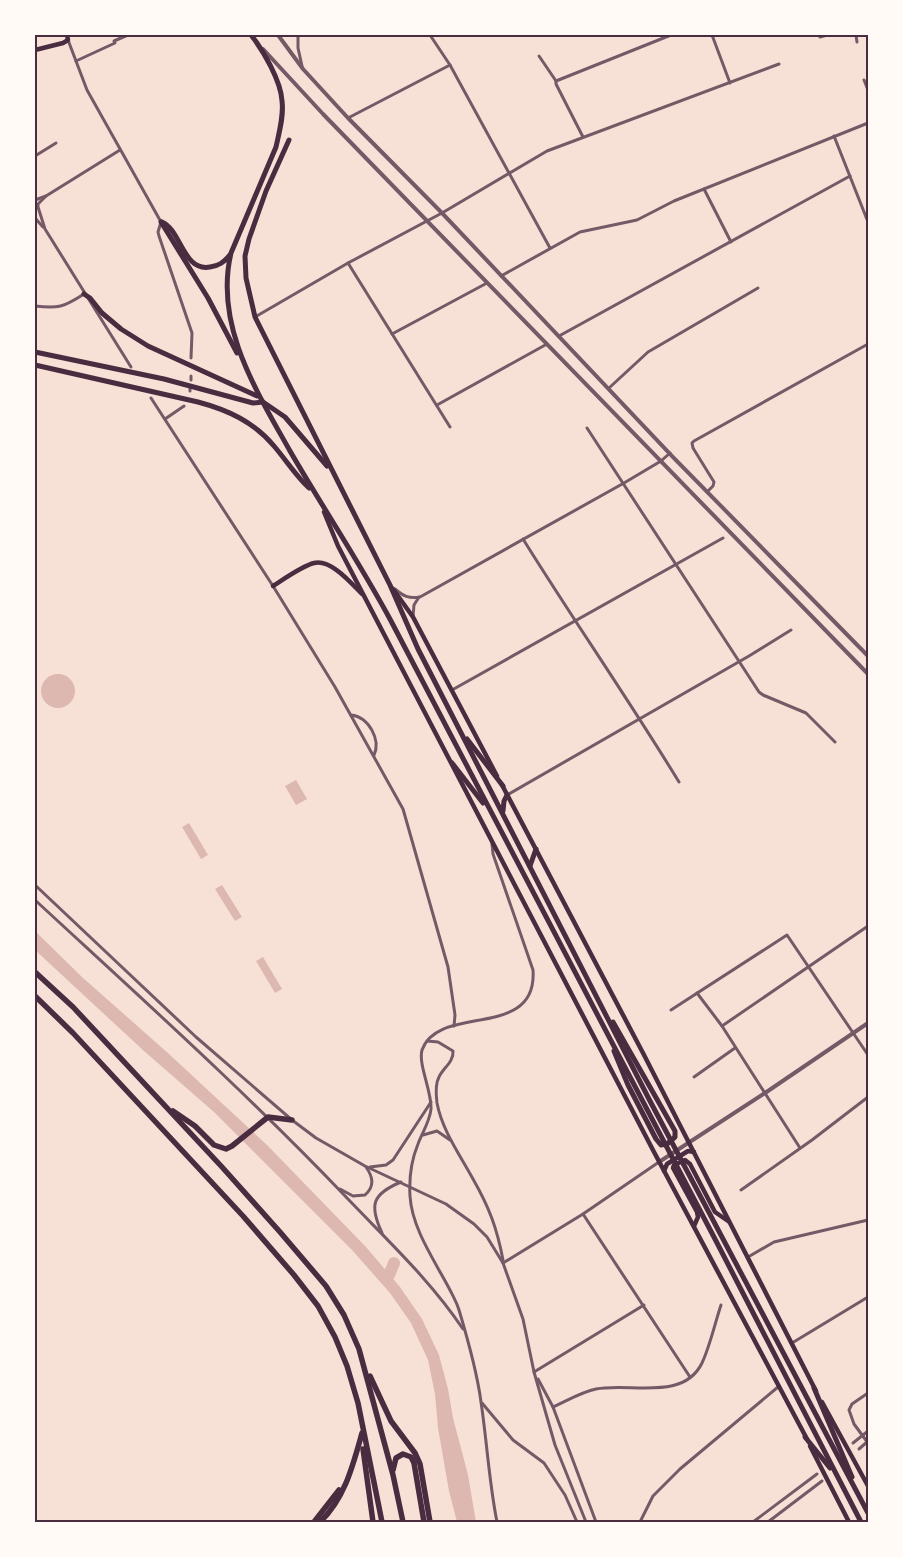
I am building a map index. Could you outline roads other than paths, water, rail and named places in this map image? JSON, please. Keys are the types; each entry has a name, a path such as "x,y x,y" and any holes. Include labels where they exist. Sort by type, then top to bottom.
{"highway":[{"path":"35,972 73,1007 222,1166 325,1285 344,1315 391,1421 415,1453 420,1464 430,1522"},
{"path":"35,996 73,1033 231,1203 310,1295 327,1321 342,1352 358,1403 382,1522"},
{"path":"162,1103 195,1126 214,1145 226,1148 232,1146 268,1117 292,1120"},
{"path":"363,1361 393,1475 403,1522"},
{"path":"320,1522 346,1486 363,1432"},
{"path":"363,1432 364,1460 373,1522"},
{"path":"393,1475 396,1458 403,1454 411,1457 415,1467 424,1522"},
{"path":"314,1522 336,1495 352,1466"}],"main road":[{"path":"251,35 258,44 276,79 282,101 276,147 231,253 228,273 226,298 234,336 252,383"},
{"path":"35,50 63,43 67,37"},
{"path":"289,140 266,191 248,239 245,256 246,278 255,317 390,585 418,649 590,985 868,1513"},
{"path":"161,222 168,226 189,259 198,266 205,268 217,266 231,253"},
{"path":"161,222 223,324 252,383 313,491 375,591 862,1522"},
{"path":"84,294 121,329 148,346 256,395 285,417 331,470"},
{"path":"35,352 164,379 252,403 263,402"},
{"path":"35,365 218,407 249,422 265,436 293,471 313,491"},
{"path":"320,502 338,546 849,1522"},
{"path":"273,586 310,564 318,562 340,573 366,598"},
{"path":"390,585 413,617 503,786 694,1152 814,1388 868,1486"},
{"path":"457,724 503,786"},
{"path":"452,763 494,818"},
{"path":"503,814 504,801 507,795"},
{"path":"530,866 536,849"},
{"path":"590,985 675,1132 675,1137 667,1144 661,1145 656,1139 628,1085 610,1039"},
{"path":"664,1171 667,1164 681,1155 688,1151 694,1152"},
{"path":"694,1226 698,1217 697,1212 673,1168 674,1165 685,1160 690,1164 715,1212 729,1221"},
{"path":"814,1388 861,1500"},
{"path":"805,1437 817,1449 845,1491"}],"street":[{"path":"76,61 115,44 114,41 128,35"},
{"path":"278,35 303,69 348,118 442,213 670,453 868,656"},
{"path":"298,35 298,48 303,69"},
{"path":"430,35 450,65 550,248"},
{"path":"556,81 671,35"},
{"path":"712,35 730,83"},
{"path":"820,37 827,35"},
{"path":"856,35 857,42"},
{"path":"67,37 87,90 161,222 158,232 160,241 192,333 192,358"},
{"path":"258,44 323,114 868,674"},
{"path":"539,56 556,81 583,137"},
{"path":"255,317 348,263 442,213 547,151 779,64"},
{"path":"348,118 450,65"},
{"path":"864,80 868,90"},
{"path":"501,277 580,232 637,220 670,203 868,123"},
{"path":"834,136 868,222"},
{"path":"35,156 56,143"},
{"path":"35,200 46,196 120,150"},
{"path":"559,336 850,176"},
{"path":"704,189 731,242"},
{"path":"45,229 38,204 46,196"},
{"path":"35,218 45,229 131,367"},
{"path":"348,263 450,427"},
{"path":"392,334 487,283"},
{"path":"609,388 648,352 758,288"},
{"path":"35,306 60,307 84,294"},
{"path":"437,405 548,344"},
{"path":"708,492 714,482 693,448 692,443 694,440 867,345 868,350"},
{"path":"151,398 273,586 400,801 407,818 448,967 455,1015 454,1026"},
{"path":"165,419 184,406"},
{"path":"588,428 738,661 763,695 806,712 835,742"},
{"path":"390,585 407,598 420,597 624,483 661,461 670,453"},
{"path":"452,690 723,538"},
{"path":"523,539 679,782"},
{"path":"413,617 414,605 420,597"},
{"path":"507,795 791,630"},
{"path":"350,715 362,719 368,724 377,740 377,749 374,756"},
{"path":"492,841 493,854 533,970 533,987 517,1009 454,1026 438,1032 426,1041 421,1052 431,1102 430,1115 412,1162 410,1188 412,1208 418,1228 459,1308 472,1354 481,1402 490,1481 497,1522"},
{"path":"35,885 196,1038 292,1120 316,1138 365,1166 446,1204 474,1224 487,1237 503,1263"},
{"path":"35,900 268,1117 438,1293 465,1332"},
{"path":"722,1026 868,926"},
{"path":"671,1010 787,935 868,1055"},
{"path":"698,993 722,1026 800,1148"},
{"path":"503,1263 583,1214 868,1023"},
{"path":"426,1041 438,1042 453,1051 453,1058 438,1078 436,1092 440,1115 487,1206 498,1234 503,1263 523,1319 534,1372 554,1445 586,1522"},
{"path":"694,1077 735,1048"},
{"path":"741,1190 868,1096"},
{"path":"365,1166 381,1167 390,1163 431,1102"},
{"path":"422,1135 437,1131 452,1141"},
{"path":"333,1184 353,1196 365,1195 372,1185 372,1180 365,1166"},
{"path":"383,1236 375,1218 374,1207 382,1193 402,1182"},
{"path":"583,1214 690,1377"},
{"path":"748,1257 774,1242 868,1220"},
{"path":"792,1343 868,1297"},
{"path":"534,1372 644,1305"},
{"path":"553,1407 594,1390 614,1386 670,1388 690,1377 702,1365 721,1305"},
{"path":"534,1372 553,1407 596,1522"},
{"path":"640,1522 653,1496 673,1476 700,1451 778,1387"},
{"path":"859,1450 868,1442 851,1417 849,1410 852,1404 868,1393"},
{"path":"481,1402 513,1440 544,1463 565,1495 577,1522"},
{"path":"853,1442 868,1431"},
{"path":"753,1522 817,1474"},
{"path":"768,1522 822,1481"}],"waterway":[{"path":"389,1275 394,1263"}]}
